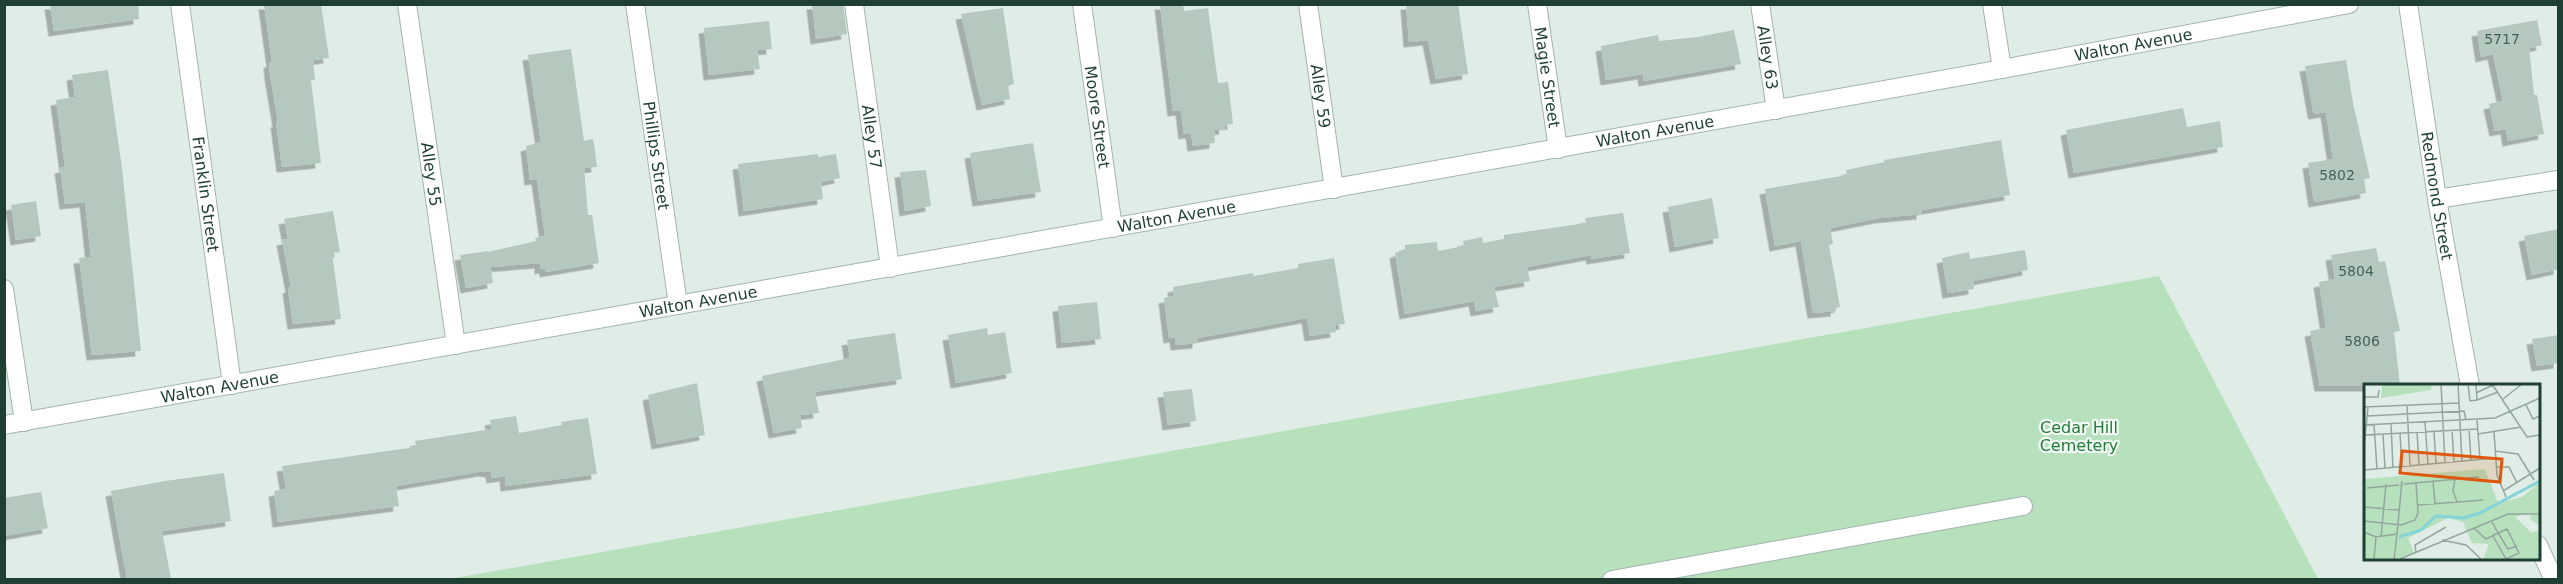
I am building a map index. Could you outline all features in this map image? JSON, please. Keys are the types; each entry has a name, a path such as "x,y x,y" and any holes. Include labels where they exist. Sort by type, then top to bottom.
{"street":[{"name":"Franklin Street","path":"180,4 232,385"},
{"name":"Alley 55","path":"407,4 456,345"},
{"name":"Phillips Street","path":"635,4 678,305"},
{"name":"Alley 57","path":"854,4 890,268"},
{"name":"Moore Street","path":"1082,4 1113,228"},
{"name":"Alley 59","path":"1308,4 1334,189"},
{"name":"Magie Street","path":"1537,4 1558,149"},
{"name":"Alley 63","path":"1760,4 1776,110"},
{"path":"1992,4 2002,69"},
{"name":"Walton Avenue","path":"4,425 1776,110 2349,4"},
{"name":"Redmond Street","path":"2408,4 2437,200 2470,384"},
{"path":"2437,200 2559,180"},
{"path":"4,289 24,422"},
{"path":"1612,579 2023,506"},
{"path":"2539,547 2554,579"}],"green space":[{"name":"Cedar Hill Cemetery","path":"2159,276 2318,579 444,580"}],"building":[{"path":"50,4 138,4 139,19 54,31"},
{"path":"264,4 321,4 329,58 313,60 315,80 311,80 321,163 282,167"},
{"path":"812,4 843,4 847,34 816,39"},
{"path":"1160,4 1183,4 1184,11 1208,8 1218,83 1228,82 1233,124 1224,125 1225,129 1214,130 1215,143 1193,146 1191,133 1184,134 1181,110 1173,111"},
{"path":"1406,4 1458,4 1468,74 1436,79 1428,40 1409,42"},
{"path":"1003,8 1014,84 1008,86 1010,99 982,105 961,14"},
{"path":"2537,20 2542,45 2529,48 2534,95 2537,95 2544,134 2508,141 2506,129 2495,131 2489,104 2503,101 2493,54 2481,57 2477,31"},
{"path":"769,21 772,49 757,50 760,69 709,75 704,28"},
{"path":"1734,30 1741,64 1644,81 1643,74 1606,80 1601,46 1658,35 1659,41"},
{"path":"571,49 584,141 593,139 595,151 597,167 584,168 588,215 592,215 599,263 545,272 545,268 540,269 540,263 491,267 488,252 536,241 535,238 545,236 537,179 530,180 526,146 541,142 528,55"},
{"path":"2346,60 2370,178 2364,179 2366,193 2314,202 2308,163 2333,159 2326,112 2314,114 2305,66"},
{"path":"108,70 122,168 141,351 92,355 79,258 91,257 85,202 65,204 60,168 65,167 56,100 75,97 72,75"},
{"path":"2183,108 2187,127 2220,121 2223,147 2074,173 2066,130"},
{"path":"2001,140 2010,195 1922,210 1922,214 1880,218 1830,228 1833,244 1829,245 1840,307 1836,308 1836,311 1813,313 1801,241 1775,246 1765,189 1847,175 1846,170 1885,162 1884,160"},
{"path":"1033,143 1041,192 978,201 970,153"},
{"path":"818,154 818,157 836,154 840,178 821,182 823,199 744,211 738,164"},
{"path":"926,170 931,206 905,211 900,172"},
{"path":"1712,198 1719,238 1675,247 1668,207"},
{"path":"36,201 41,236 16,240 11,205"},
{"path":"333,211 340,252 332,253 341,319 293,324 288,288 291,287 282,240 288,239 284,219"},
{"path":"1623,213 1630,253 1592,259 1591,255 1527,267 1530,281 1494,287 1499,307 1476,311 1474,301 1405,314 1395,253 1405,249 1405,245 1437,242 1438,251 1464,246 1463,241 1482,237 1483,243 1504,239 1504,235 1586,223 1585,218"},
{"path":"2559,229 2559,269 2532,275 2524,236"},
{"path":"2376,248 2379,262 2385,261 2400,331 2394,332 2400,384 2320,386 2310,331 2326,328 2319,282 2335,279 2331,255"},
{"path":"2025,250 2028,270 1973,281 1974,289 1948,293 1942,258 1969,252 1970,259"},
{"path":"488,251 493,283 466,288 460,255"},
{"path":"1334,258 1345,324 1335,325 1336,332 1310,336 1307,318 1198,338 1198,343 1176,345 1175,337 1169,338 1164,298 1174,296 1173,287 1253,273 1254,276 1298,268 1298,264"},
{"path":"1097,302 1101,339 1062,343 1058,306"},
{"path":"987,328 988,335 1005,332 1012,373 956,383 948,335"},
{"path":"895,333 902,379 815,392 819,413 800,415 802,428 774,433 762,376 850,358 847,340"},
{"path":"2559,335 2559,363 2537,366 2532,339"},
{"path":"697,383 705,435 657,444 648,395"},
{"path":"1192,389 1196,421 1168,425 1163,392"},
{"path":"516,416 519,433 562,425 561,422 588,418 597,474 506,486 505,476 492,478 491,472 484,471 396,486 399,506 278,522 274,491 286,489 282,466 416,447 415,441 492,429 490,420"},
{"path":"224,473 231,521 162,531 171,579 127,579 111,491"},
{"path":"41,492 48,528 4,536 4,498"}]}
